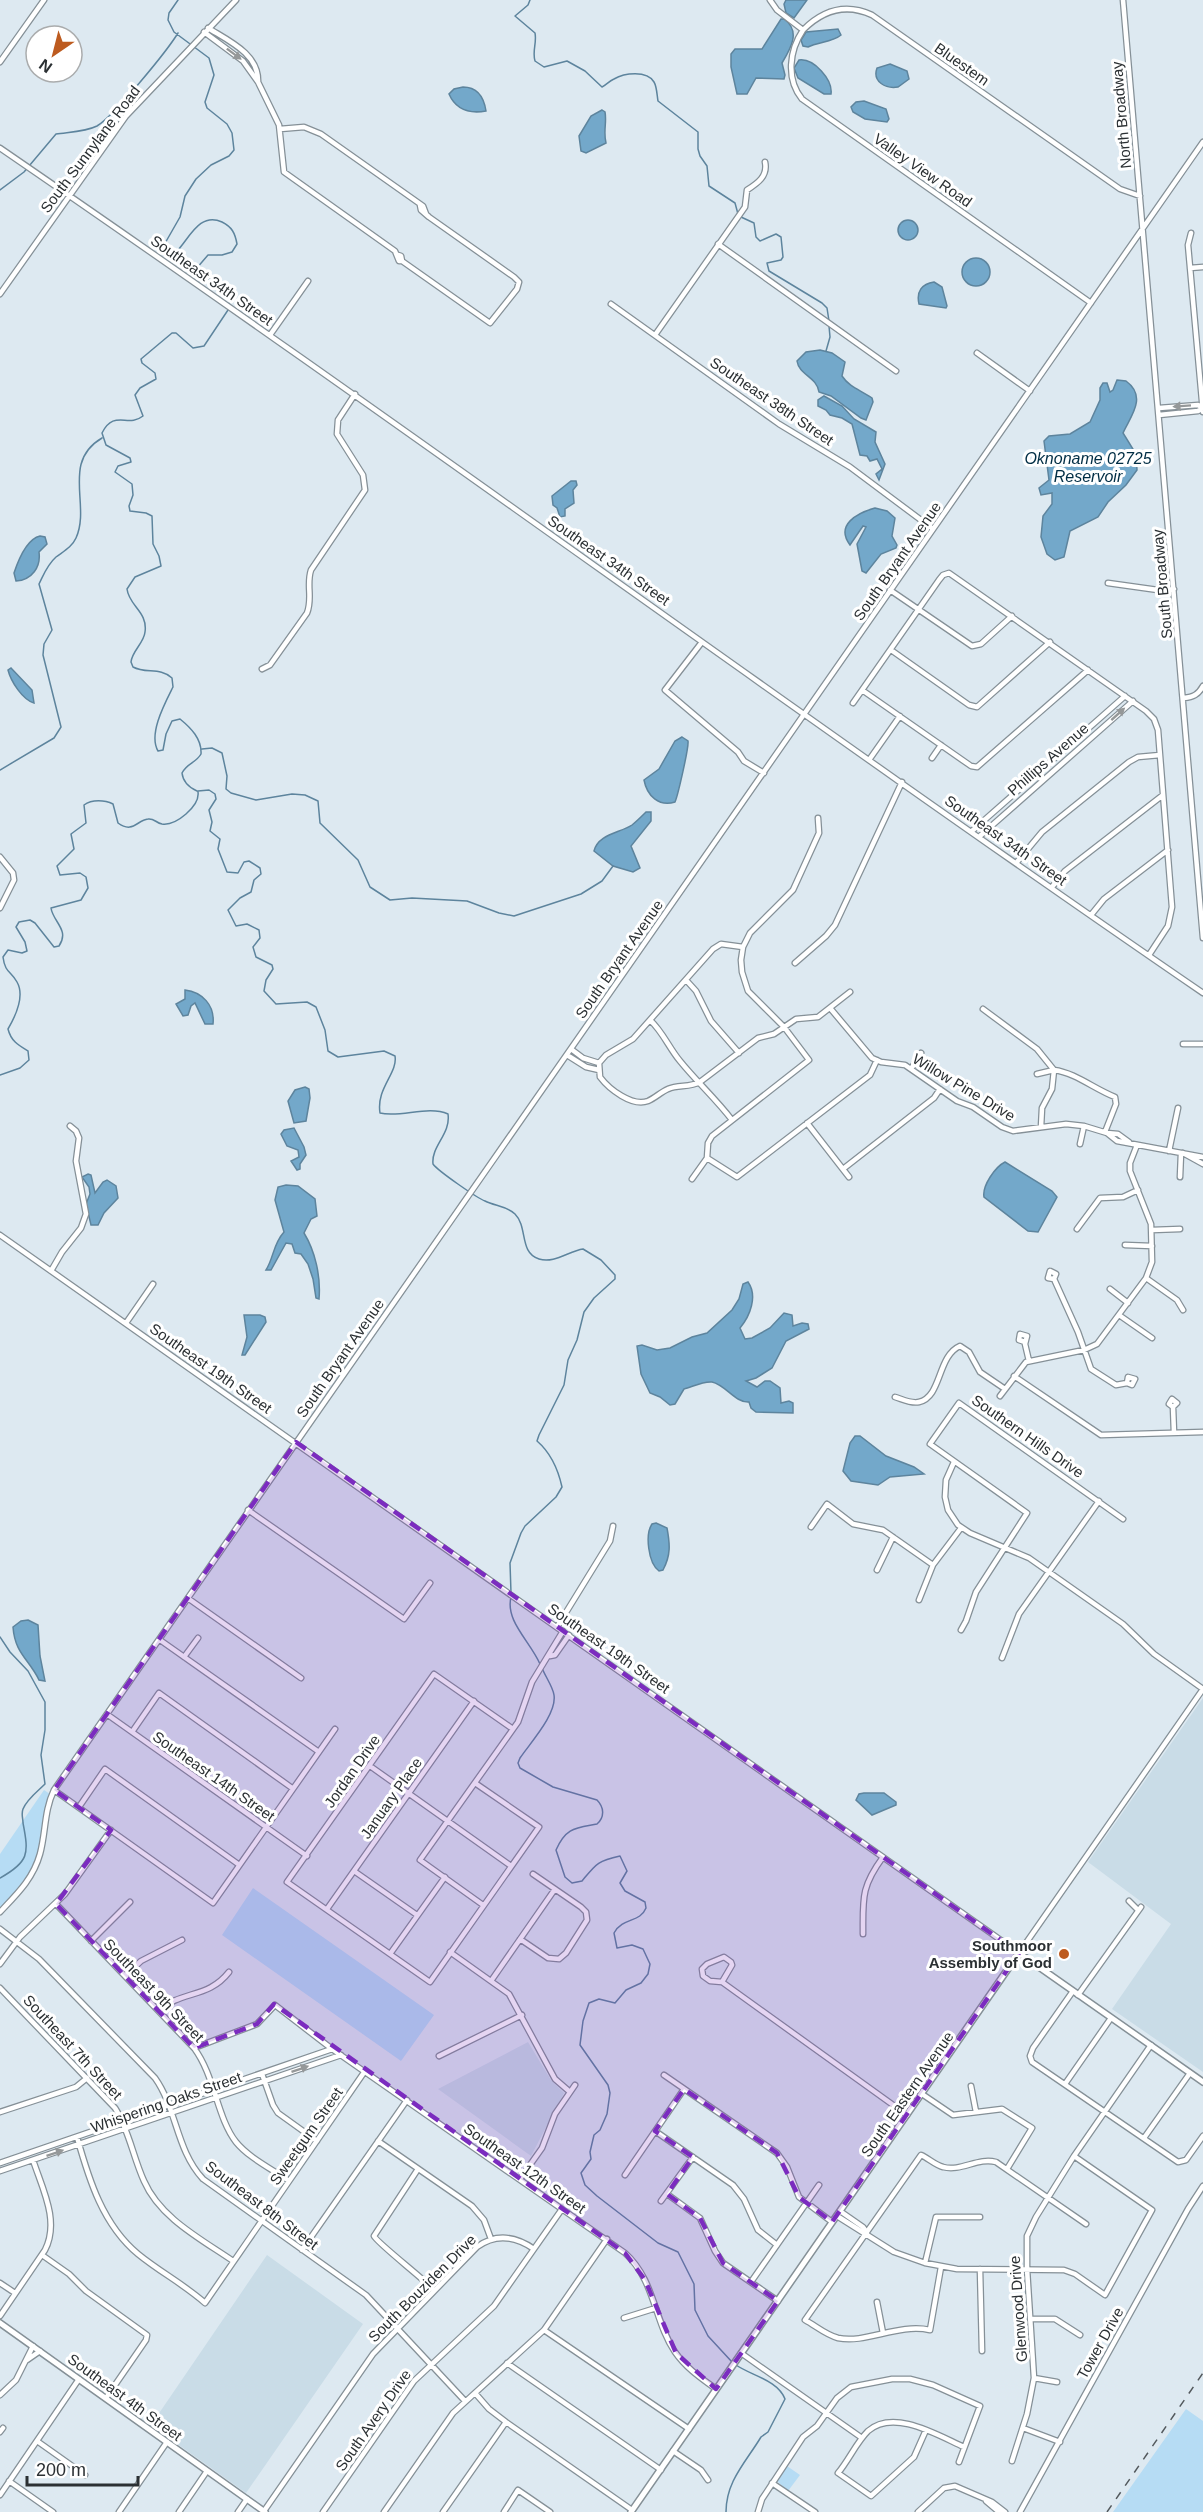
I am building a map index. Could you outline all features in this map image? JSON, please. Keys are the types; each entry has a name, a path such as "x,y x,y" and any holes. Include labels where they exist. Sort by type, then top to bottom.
{"main road":[{"name":"Southeast 19th Street","path":"1019,1953 1203,2082"},
{"name":"South Eastern Avenue","path":"632,2511 1019,1953"},
{"name":"Southeast 4th Street","path":"0,2323 264,2512"}],"street":[{"path":"0,63 44,0"},
{"name":"South Sunnylane Road","path":"0,294 126,116 236,0"},
{"path":"770,0 777,10 803,30"},
{"name":"North Broadway","path":"1124,0 1143,229"},
{"name":"Bluestem","path":"803,30 824,14 839,9 856,9 872,15 1120,189 1140,196"},
{"path":"206,30 239,57 258,82 277,118 284,172 398,255 397,259 490,323 518,289 519,282 426,214 424,207 321,134 304,127 280,129"},
{"name":"Valley View Road","path":"803,30 794,48 791,64 794,83 802,99 1091,303"},
{"name":"South Bryant Avenue","path":"0,1912 19,1893 33,1871 41,1847 46,1809 54,1790 1203,142"},
{"name":"Southeast 34th Street","path":"0,148 234,309 869,760 1203,993"},
{"path":"655,335 747,203 747,190 765,174 765,162"},
{"name":"South Broadway","path":"1143,229 1203,936"},
{"path":"1191,233 1188,245 1203,409"},
{"path":"718,244 896,371"},
{"path":"1190,268 1203,267"},
{"path":"270,335 308,281"},
{"name":"Southeast 38th Street","path":"611,304 779,424 844,463 934,528"},
{"path":"977,353 1030,391"},
{"path":"262,669 270,665 307,613 310,604 311,570 364,494 363,475 337,434 338,420 354,394"},
{"path":"1159,408 1198,405 1203,409"},
{"path":"1159,415 1203,409"},
{"path":"853,703 945,574 954,576 1149,713 1155,722 1160,755 1172,913 1168,926 1149,955"},
{"path":"1108,583 1165,591 1174,589"},
{"path":"890,590 967,644 974,646 981,644 1011,616"},
{"path":"702,642 665,690 738,752 744,761 764,773"},
{"path":"891,650 969,705 977,707 1050,642"},
{"path":"862,690 975,767 982,765 1088,669"},
{"path":"1184,698 1193,697 1203,686"},
{"name":"Phillips Avenue","path":"972,831 1125,696"},
{"name":"Phillips Avenue","path":"980,836 1133,701"},
{"path":"869,760 900,716"},
{"path":"932,758 941,745"},
{"path":"1017,862 1042,831 1129,762 1138,757 1160,755"},
{"path":"795,963 835,925 902,783"},
{"path":"1052,887 1065,871 1163,795"},
{"path":"692,1179 707,1158 708,1143 712,1136 809,1060 784,1027 748,991 742,972 743,947 755,926 782,903 793,890 819,833 819,818"},
{"path":"1091,915 1104,899 1168,850"},
{"path":"0,857 13,873 14,880 0,908"},
{"path":"743,947 721,944 713,950 625,1045 606,1055 599,1063 600,1077 633,1102 648,1101 668,1089 692,1086 700,1082 758,1038 774,1034 796,1019 818,1017 850,992"},
{"path":"686,980 696,991 711,1021 739,1053"},
{"path":"707,1158 737,1177 870,1075 877,1060 866,1053 830,1008"},
{"path":"983,1009 1037,1049 1054,1070 1053,1089 1042,1108 1041,1127"},
{"path":"650,1020 658,1027 679,1060 732,1120"},
{"path":"1183,1044 1203,1044"},
{"path":"571,1049 584,1058 599,1063"},
{"path":"911,1069 921,1053"},
{"path":"567,1055 586,1067 599,1070"},
{"name":"Willow Pine Drive","path":"877,1060 904,1065 957,1101 973,1107 1002,1127 1013,1131 1066,1124 1084,1125 1118,1134 1137,1145 1203,1157"},
{"path":"1037,1074 1054,1070 1069,1072 1091,1087 1118,1096 1106,1132"},
{"path":"843,1169 934,1098 940,1089"},
{"path":"1169,1151 1178,1108"},
{"path":"807,1123 849,1177"},
{"path":"1080,1144 1084,1125"},
{"path":"51,1271 62,1252 81,1228 86,1214 76,1161 79,1138 70,1126"},
{"path":"882,1139 887,1146"},
{"path":"1000,1396 1022,1365 1029,1361 1084,1350 1102,1339 1146,1278 1152,1262 1152,1230 1150,1216 1130,1168 1137,1145"},
{"path":"1180,1177 1182,1153"},
{"name":"Willow Pine Drive","path":"1182,1153 1203,1164"},
{"path":"1077,1229 1100,1198 1123,1197 1138,1190"},
{"path":"1152,1230 1180,1229"},
{"name":"Southeast 19th Street","path":"0,1235 1019,1953"},
{"path":"1125,1245 1152,1246"},
{"path":"1146,1278 1177,1300 1183,1310"},
{"path":"1054,1279 1094,1372 1116,1385 1127,1383"},
{"path":"126,1323 153,1284"},
{"path":"1110,1289 1128,1303"},
{"path":"1119,1315 1152,1338"},
{"path":"1025,1342 1029,1361"},
{"path":"895,1397 914,1402 924,1400 935,1386 951,1352 960,1346 969,1352 980,1372 1005,1389"},
{"path":"1014,1376 1101,1435 1203,1432"},
{"name":"Southern Hills Drive","path":"954,1462 930,1444 959,1403 1123,1518"},
{"path":"1173,1407 1174,1433"},
{"path":"961,1630 976,1592 1005,1547 1027,1513 954,1462 948,1473 945,1497 948,1510 961,1528 970,1533 1005,1547 1024,1555 1123,1624 1146,1648 1203,1689"},
{"path":"1002,1658 1016,1619 1099,1502"},
{"path":"812,1527 827,1504 853,1524 878,1528 933,1565"},
{"path":"248,1510 404,1619 430,1583"},
{"path":"557,1627 610,1541 613,1526"},
{"path":"919,1600 933,1565 961,1528"},
{"path":"877,1570 893,1537"},
{"path":"189,1599 301,1678"},
{"path":"483,1905 420,1860 521,1717 530,1688 549,1656 549,1651 563,1631"},
{"path":"549,1656 555,1655 569,1635"},
{"path":"184,1657 198,1638"},
{"path":"160,1640 319,1752"},
{"name":"Jordan Drive","path":"327,1909 287,1882 435,1673 474,1701"},
{"name":"South Eastern Avenue","path":"1019,1953 1203,1689"},
{"path":"132,1732 159,1693 292,1788"},
{"path":"474,1701 513,1729"},
{"name":"January Place","path":"327,1909 474,1701"},
{"name":"Southeast 14th Street","path":"108,1715 307,1856"},
{"path":"54,1790 213,1903 238,1864 335,1729"},
{"path":"370,1766 511,1866"},
{"path":"79,1808 105,1769 238,1864"},
{"path":"327,1909 430,1982 539,1827 475,1783"},
{"path":"0,1964 16,1941 72,1886 111,1830"},
{"path":"863,1934 864,1890 883,1857"},
{"path":"354,1871 417,1916"},
{"path":"520,1939 548,1958 556,1960 566,1953 585,1925 587,1917 581,1907 533,1874"},
{"path":"390,1954 445,1877"},
{"path":"491,1981 555,1889"},
{"path":"1129,1901 1139,1909 1033,2048 1030,2058 1176,2161 1186,2160 1203,2136"},
{"path":"91,1941 130,1902"},
{"name":"Southeast 9th Street","path":"56,1904 194,2048 206,2067 229,2130 236,2142 289,2181"},
{"name":"Southeast 8th Street","path":"0,1929 39,1959 152,2074 164,2092 187,2157 197,2172 208,2183 261,2222 360,2290 465,2401"},
{"path":"125,1976 141,1961 182,1940"},
{"path":"450,1952 509,1994 555,2079 570,2092"},
{"path":"722,1982 732,1965 724,1957 707,1964 701,1972 710,1981 722,1982 907,2115"},
{"path":"159,2011 171,2002 215,1987 229,1972"},
{"name":"Southeast 7th Street","path":"0,1988 111,2103 123,2122 145,2183 154,2200 170,2216 232,2262"},
{"name":"Southeast 12th Street","path":"194,2048 256,2024 275,2005 340,2055 607,2239 630,2258 649,2287 667,2337 676,2353 692,2371 716,2389"},
{"path":"439,2056 522,2015"},
{"path":"1065,2084 1111,2018"},
{"name":"Glenwood Drive","path":"1012,2461 1023,2428 1034,2378 1027,2235 1074,2156 1150,2045"},
{"name":"Whispering Oaks Street","path":"0,2163 332,2049"},
{"name":"Whispering Oaks Street","path":"0,2171 340,2055"},
{"name":"Sweetgum Street","path":"79,2145 102,2208 116,2232 141,2256 205,2303 365,2071"},
{"path":"1144,2138 1190,2073"},
{"path":"262,2074 278,2113 316,2141"},
{"path":"664,2075 777,2153 787,2167 797,2194 832,2222"},
{"path":"0,2112 76,2086 87,2078"},
{"path":"520,2179 542,2148 551,2121 575,2085"},
{"path":"971,2086 976,2112"},
{"path":"625,2175 684,2089"},
{"path":"922,2094 953,2115 1002,2109 1032,2128 1007,2169"},
{"path":"302,2250 407,2100"},
{"path":"655,2131 736,2187 744,2199 755,2226 761,2234 777,2245"},
{"path":"77,2138 79,2145"},
{"path":"378,2141 477,2211 486,2223 491,2239"},
{"path":"0,2316 51,2238 52,2226 30,2153"},
{"path":"941,2267 930,2330 912,2327 837,2338 806,2320 921,2155 947,2168 992,2161 1086,2224"},
{"path":"838,2213 860,2232 867,2233 894,2252 925,2263 941,2267 980,2269 1057,2269 1073,2273 1105,2295 1152,2211 1074,2156"},
{"path":"661,2201 693,2157"},
{"path":"418,2169 378,2227 374,2238 434,2290"},
{"path":"751,2282 819,2185"},
{"name":"Tower Drive","path":"1020,2512 1188,2209 1203,2186"},
{"path":"667,2194 700,2218 720,2259 777,2301"},
{"name":"South Avery Drive","path":"323,2512 414,2381 494,2306 562,2209"},
{"path":"925,2263 936,2217 980,2217"},
{"name":"South Bouziden Drive","path":"264,2512 372,2354 477,2247 491,2239 512,2238 534,2249"},
{"path":"384,2512 453,2413 544,2330 607,2239"},
{"path":"42,2255 69,2274 86,2291 147,2335 146,2340 106,2398"},
{"path":"980,2269 982,2351"},
{"path":"0,2283 15,2294"},
{"path":"877,2302 883,2332"},
{"path":"624,2318 656,2308"},
{"path":"1031,2319 1055,2319 1080,2335"},
{"path":"544,2330 689,2429"},
{"path":"0,2395 16,2380 33,2346"},
{"path":"27,2360 40,2351"},
{"path":"741,2353 862,2438"},
{"path":"507,2364 661,2470"},
{"path":"758,2512 760,2502 803,2437 815,2428 842,2393 851,2387 904,2378 923,2382 980,2406 959,2462"},
{"path":"1034,2378 1057,2382"},
{"path":"0,2495 79,2379"},
{"path":"475,2393 489,2409 506,2422 632,2511"},
{"path":"443,2512 506,2422"},
{"path":"926,2430 914,2457 871,2496 838,2473 862,2438 874,2427 907,2423 926,2430 964,2446"},
{"path":"1023,2428 1060,2442"},
{"path":"37,2441 85,2475"},
{"path":"119,2512 167,2442"},
{"path":"673,2451 701,2470 708,2480"},
{"path":"179,2512 207,2471"},
{"path":"9,2481 53,2512"},
{"path":"772,2483 815,2512"},
{"path":"918,2512 940,2491 951,2486 963,2488 986,2501 999,2512"},
{"path":"504,2512 519,2490 550,2512"},
{"path":"238,2512 247,2499"},
{"path":"986,2501 992,2502 1005,2512"}],"highlighted area":[{"path":"296,1442 1019,1953 832,2222 799,2197 777,2153 684,2089 655,2131 693,2157 667,2194 700,2218 723,2263 778,2301 716,2389 676,2353 645,2280 625,2253 274,2004 257,2024 194,2048 56,1904 111,1830 54,1790"}],"shaded area":[{"path":"1203,1698 1203,2072 1112,2009 1171,1924 1088,1862"},
{"path":"44,1790 50,1794 36,1860 25,1880 0,1909 0,1854"},
{"path":"253,1888 434,2015 401,2061 222,1935"},
{"path":"528,2042 551,2080 564,2093 531,2156 438,2089"},
{"path":"267,2255 363,2324 246,2493 151,2425"},
{"path":"1186,2409 1203,2421 1203,2512 1113,2512"},
{"path":"787,2466 800,2475 788,2491 777,2481"}],"water":[{"path":"786,0 807,0 794,18 786,13 784,4"},
{"path":"781,19 789,24 793,34 791,46 782,63 784,79 756,78 747,94 737,94 731,67 731,54 735,49 762,49"},
{"path":"838,29 841,35 830,41 808,47 803,46 801,40 806,32"},
{"path":"799,60 811,62 821,71 829,82 831,94 824,94 798,78 794,68"},
{"path":"890,64 907,71 909,79 898,87 885,86 876,77 877,68"},
{"path":"463,87 473,89 479,94 486,111 464,110 455,104 449,94 454,89"},
{"path":"864,101 886,109 889,119 887,122 865,119 853,112 851,107 856,102"},
{"path":"602,110 605,112 606,143 586,153 581,151 579,136 591,116"},
{"path":"904,220 912,220 918,226 918,234 912,240 904,240 898,234 898,226"},
{"path":"976,258 986,262 990,272 986,282 976,286 966,282 962,272 966,262"},
{"path":"934,282 942,287 946,308 919,304 918,295 921,289 926,284"},
{"path":"820,350 832,353 845,362 842,376 845,380 872,398 873,402 866,420 831,396 819,392 815,383 798,366 797,361 806,352"},
{"name":"Oknoname 02725 Reservoir","path":"1117,380 1126,381 1136,394 1137,400 1133,414 1123,433 1136,454 1137,470 1126,485 1108,502 1098,517 1070,531 1064,557 1055,560 1047,554 1041,537 1043,516 1052,504 1052,493 1041,495 1039,488 1049,480 1044,441 1049,436 1070,434 1090,422 1100,400 1100,388 1103,383 1107,383 1110,392"},
{"path":"824,396 842,406 854,419 876,432 875,442 885,464 879,480 876,474 882,469 877,459 870,461 867,456 860,455 852,424 830,415 818,406 818,400"},
{"path":"571,481 576,481 577,485 573,490 574,503 565,509 565,516 560,517 557,508 553,505 552,496"},
{"path":"875,508 887,511 895,518 892,536 897,545 896,548 881,554 866,573 862,571 857,544 866,527 863,526 850,545 845,531 855,517"},
{"path":"40,536 45,537 47,544 39,552 37,568 27,578 16,581 14,573 21,557 31,541"},
{"path":"11,668 32,690 34,703 26,698 15,685 8,670"},
{"path":"682,737 688,741 688,745 675,802 664,803 651,795 644,780 659,769 675,741"},
{"path":"646,812 651,812 651,821 631,846 640,868 633,872 613,866 594,851 596,845 605,837 632,825"},
{"path":"185,990 197,993 210,1005 213,1024 205,1024 195,1003 191,1006 188,1015 183,1016 176,1004 185,999"},
{"path":"305,1087 309,1089 310,1098 306,1121 294,1123 288,1101 295,1090"},
{"path":"294,1128 306,1155 300,1164 300,1169 297,1170 291,1161 299,1157 298,1150 287,1146 281,1134 284,1130"},
{"path":"1005,1162 1052,1191 1057,1197 1038,1232 1028,1231 984,1197 990,1177"},
{"path":"91,1175 95,1193 107,1180 116,1186 118,1198 104,1213 98,1225 91,1225 86,1204 90,1194 89,1187 82,1177"},
{"path":"298,1186 315,1199 317,1216 311,1219 304,1233 316,1264 319,1299 316,1298 308,1264 301,1254 295,1253 292,1244 286,1243 271,1270 266,1270 284,1232 275,1200 278,1187"},
{"path":"748,1282 752,1293 752,1306 740,1328 745,1339 752,1338 770,1328 784,1313 792,1315 793,1326 808,1324 809,1329 786,1341 772,1368 746,1381 757,1387 765,1381 770,1381 780,1388 781,1403 789,1401 793,1403 793,1413 756,1412 751,1408 749,1402 739,1400 712,1382 684,1389 675,1404 670,1405 650,1393 641,1374 637,1346 642,1345 657,1350 670,1348 692,1337 707,1333 732,1310 739,1299 743,1284"},
{"path":"244,1315 260,1315 265,1317 266,1322 245,1355 242,1355 247,1337"},
{"path":"855,1436 860,1436 886,1456 914,1467 924,1474 890,1477 878,1485 851,1481 843,1471 850,1443"},
{"path":"656,1523 667,1528 669,1544 666,1565 663,1570 659,1571 652,1562 648,1541 652,1524"},
{"path":"28,1620 38,1625 40,1656 45,1681 39,1680 16,1644 13,1627 21,1621"},
{"path":"884,1793 896,1802 896,1805 872,1815 856,1800 859,1794"}],"waterway":[{"path":"178,0 169,13 168,20 174,32 209,58 214,75 205,102 207,108 227,124 232,133 234,150 229,156 211,165 196,179 185,196 180,217 164,245 168,252 178,250 196,227 208,220 222,222 231,228 237,244 232,252 208,255 196,269 200,277 216,280 227,288 230,307 204,346 193,348 176,333 172,333 141,359 142,363 155,373 156,379 140,388 135,395 143,416 132,420 111,422 102,433 106,445 130,458 131,462 118,466 115,472 132,484 133,495 129,506 130,511 152,516 153,544 161,566 135,577 127,589 145,625 144,636 131,662 133,667 138,669 163,673 172,678 173,687 156,727 155,744 158,751 163,750 166,734 172,721 180,719 192,730 200,743 201,754 182,773 186,784 197,791"},
{"path":"530,0 528,5 515,16 535,33 535,61 544,67 567,61 585,71 602,87 618,77 629,74 641,74 651,78 656,86 658,101 698,132 698,149 707,166 709,186 735,203 738,214"},
{"path":"0,190 24,172 56,134 87,130 105,120 140,82 178,33"},
{"path":"741,217 754,223 756,237 760,241 776,234 781,237 783,257 781,260 767,263 769,271 822,303 827,308 829,321"},
{"path":"826,351 830,337 829,326"},
{"path":"0,770 54,738 61,727 43,655 44,644 52,630 39,584 50,563 76,538 80,525 79,485 83,459 90,448 102,438"},
{"path":"202,749 212,748 222,753 227,776 226,789 231,793 256,800 292,794 305,795 318,801 320,823 358,860 370,887 390,900 412,898 467,901 514,916 581,894 602,881 613,866"},
{"path":"198,791 209,790 215,794 216,799 209,810 212,822 210,831 220,839 218,849 227,872 238,873 244,862 249,861 260,868 261,874 254,880 251,892 240,898 228,910 236,926 247,924 259,930 260,938 253,947 256,957 272,965 273,969 266,980 264,991 276,1004 307,1002 316,1007 325,1030 328,1051 338,1057 384,1051 395,1056 393,1069 381,1096 380,1113 432,1111 448,1114 447,1128 435,1151 433,1164 474,1195 515,1214 519,1219 526,1246 533,1256 550,1260 583,1249 601,1260 615,1275 615,1279 594,1298 584,1312 577,1340 568,1360 564,1385 537,1441 553,1462 562,1487 556,1497 525,1526 521,1533 510,1563 511,1593"},
{"path":"0,1075 20,1068 29,1060 28,1051 18,1045 9,1033 8,1029 16,1013 20,994 17,982 7,969 3,957 8,950 22,953 27,951 25,942 16,927 19,922 30,920 54,947 59,946 63,935 51,908 81,900 88,888 86,877 80,873 60,875 57,866 74,849 71,834 86,823 84,805 98,801 113,804 118,823 127,827 148,819 168,824 191,809 198,797 198,792"},
{"path":"511,1597 510,1606 515,1623 540,1664"},
{"path":"0,1637 10,1652 28,1671 45,1702 45,1730 41,1755 45,1784 22,1811 26,1842 25,1856 17,1867 0,1878"},
{"path":"542,1668 553,1692 554,1703 542,1728 520,1758 518,1763 520,1768 553,1787 597,1800 603,1812 597,1824 572,1830 560,1842 556,1850 565,1877 572,1883 582,1881 598,1864 620,1856 627,1871 620,1883 625,1891 645,1902 646,1908 640,1916 622,1924 614,1933 617,1948 632,1945 643,1949 650,1964 648,1974 641,1983 626,1990 615,2003 599,1999 589,2003 583,2021 580,2045 608,2085 610,2093 607,2114 600,2130 594,2135 590,2152 591,2159 581,2173 585,2185 597,2196 658,2243 678,2252 694,2284 695,2310 708,2336 732,2362"},
{"path":"726,2512 733,2481 761,2437 768,2432 785,2399 776,2387 736,2365"}],"railway":[{"path":"1107,2512 1203,2373"}],"place":[{"name":"Southmoor Assembly of God","path":"1064,1954"}]}
